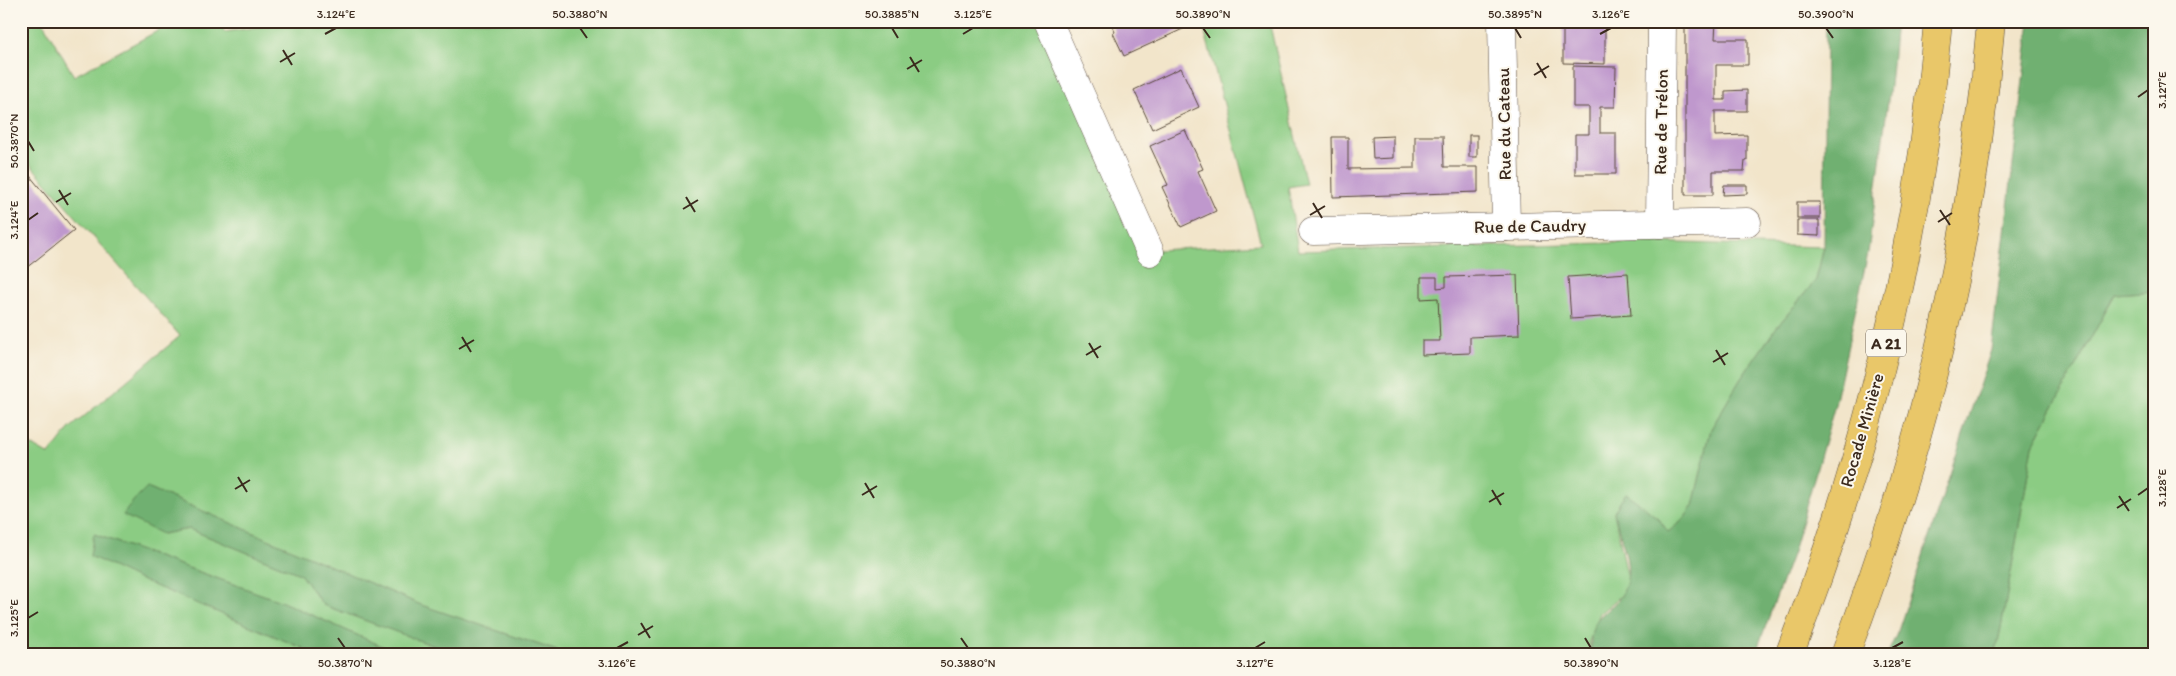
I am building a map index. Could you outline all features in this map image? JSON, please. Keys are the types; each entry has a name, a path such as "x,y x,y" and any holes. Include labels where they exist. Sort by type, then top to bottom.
{"highway":[{"name":"Rocade Minière","path":"1789,655 1822,567 1840,509 1888,334 1914,211 1938,21"},
{"path":"1845,655 1890,526 1925,404 1964,226 1982,107 1991,21"}],"street":[{"path":"1048,21 1150,252"},
{"name":"Rue du Cateau","path":"1502,21 1506,227"},
{"name":"Rue de Trélon","path":"1660,224 1662,21"},
{"name":"Rue de Caudry","path":"1313,230 1747,222"}],"green space":[{"path":"21,21 42,21 74,76 176,21 221,21 224,32 299,21 1039,21 1141,251 1261,244 1202,21 1269,21 1306,184 1288,187 1298,251 1647,242 1824,247 1816,280 1776,328 1740,380 1711,429 1693,506 1683,520 1668,533 1659,519 1626,493 1614,512 1628,579 1623,594 1600,613 1589,642 1592,655 569,655 421,605 147,487 162,534 189,529 300,574 323,605 459,655 402,655 280,601 94,534 90,556 134,577 319,655 21,655 21,439 49,455 69,429 180,336 21,154"},
{"path":"1826,21 1896,21 1890,86 1868,253 1835,405 1793,552 1755,655 1592,655 1591,639 1593,627 1604,612 1618,600 1627,580 1626,555 1614,512 1626,493 1659,519 1668,532 1683,520 1693,506 1711,429 1740,380 1776,328 1816,280 1824,247"},
{"path":"2030,21 2155,21 2155,291 2115,294 2033,445 1995,655 1887,655 1898,631 1991,350"},
{"path":"2155,291 2155,655 1995,655 2033,445 2115,294"},
{"path":"147,487 421,605 569,655 459,655 323,605 300,574 189,529 162,534 123,515"},
{"path":"94,534 280,601 402,655 319,655 134,577 90,556"}],"building":[{"path":"1110,21 1182,21 1185,28 1124,56 1113,33 1115,32"},
{"path":"1579,21 1589,21 1589,24 1605,25 1605,64 1563,63 1563,24 1579,24"},
{"path":"1685,21 1716,21 1715,39 1748,39 1748,65 1716,65 1716,100 1725,100 1725,91 1747,90 1747,111 1715,111 1715,136 1747,135 1747,161 1745,161 1744,171 1713,171 1713,195 1685,195"},
{"path":"1573,66 1616,67 1615,107 1600,107 1600,133 1616,133 1616,174 1575,174 1575,134 1589,134 1589,107 1573,107"},
{"path":"1181,68 1199,107 1152,129 1134,90"},
{"path":"1185,130 1203,169 1198,171 1216,211 1181,227 1162,187 1168,185 1150,146"},
{"path":"1469,135 1477,135 1477,157 1469,157"},
{"path":"1393,136 1393,158 1373,159 1372,137"},
{"path":"1415,136 1443,136 1444,167 1478,167 1478,192 1333,197 1332,137 1348,137 1348,169 1415,168"},
{"path":"21,165 74,230 21,272"},
{"path":"1724,185 1747,185 1747,194 1723,195"},
{"path":"1797,202 1820,202 1820,218 1797,218"},
{"path":"1797,220 1819,220 1819,236 1797,235"},
{"path":"1628,273 1631,315 1571,319 1568,277"},
{"path":"1517,275 1519,335 1470,337 1470,353 1422,355 1422,341 1440,341 1438,298 1421,299 1421,277 1437,277 1437,288 1446,287 1446,277"}]}
